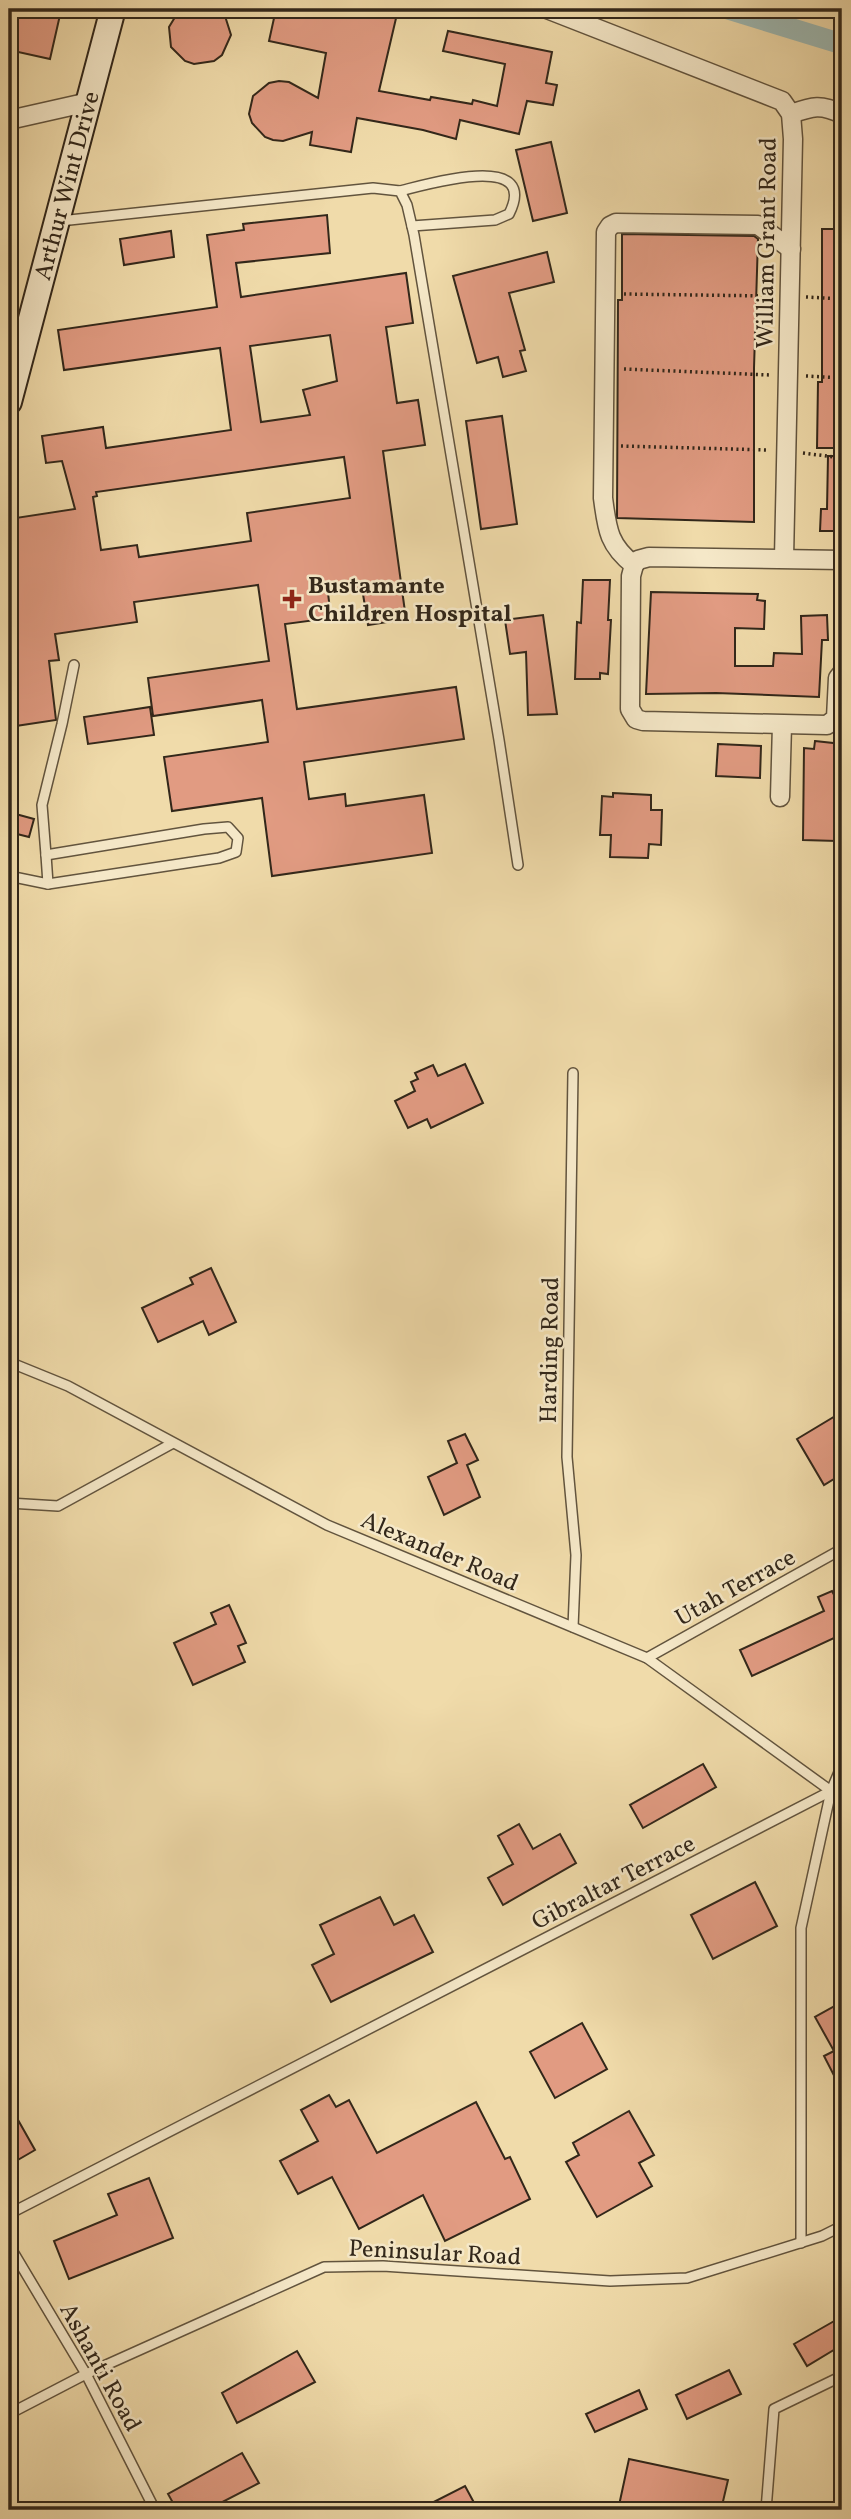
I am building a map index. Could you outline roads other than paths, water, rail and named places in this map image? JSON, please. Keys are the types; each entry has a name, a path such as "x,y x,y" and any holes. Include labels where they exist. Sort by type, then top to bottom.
{"main road":[{"name":"Arthur Wint Drive","path":"9,402 19,328 57,221 113,9"}],"street":[{"name":"William Grant Road","path":"547,9 782,101 791,114 793,139 789,376 783,558"},
{"path":"9,120 89,102"},
{"path":"791,114 813,106 842,114"},
{"path":"634,565 619,553 607,528 603,498 606,232 616,223 758,226 791,249"},
{"path":"842,560 649,557 638,560 631,576 630,709 633,716 643,721 827,724 834,722 837,715 838,678 842,673"},
{"path":"780,797 782,725"}],"lane":[{"path":"57,221 373,188 400,191 453,179 491,175 501,177 510,184 514,197 513,206 509,214 502,218 464,224 412,226"},
{"path":"400,191 412,226 499,740 517,865"},
{"path":"48,884 42,805 74,665"},
{"path":"9,876 48,884 219,858 236,852 238,838 228,827 204,829 46,855"},
{"name":"Harding Road","path":"573,1073 567,1457 576,1555 573,1627"},
{"name":"Alexander Road","path":"9,1362 68,1387 327,1525 647,1658 842,1798"},
{"path":"9,1503 58,1506 173,1443"},
{"name":"Utah Terrace","path":"647,1658 842,1549"},
{"path":"801,2243 802,1928 831,1791 842,1765"},
{"name":"Gibraltar Terrace","path":"9,2214 831,1791"},
{"name":"Peninsular Road","path":"9,2414 86,2374 324,2267 383,2266 610,2281 687,2278 822,2236 842,2226"},
{"name":"Ashanti Road","path":"9,2245 86,2374 155,2510"},
{"path":"766,2510 774,2409 842,2376"}],"waterway":[{"path":"728,9 842,44"}],"place":[{"name":"Bustamante Children Hospital","path":"292,599"}]}
